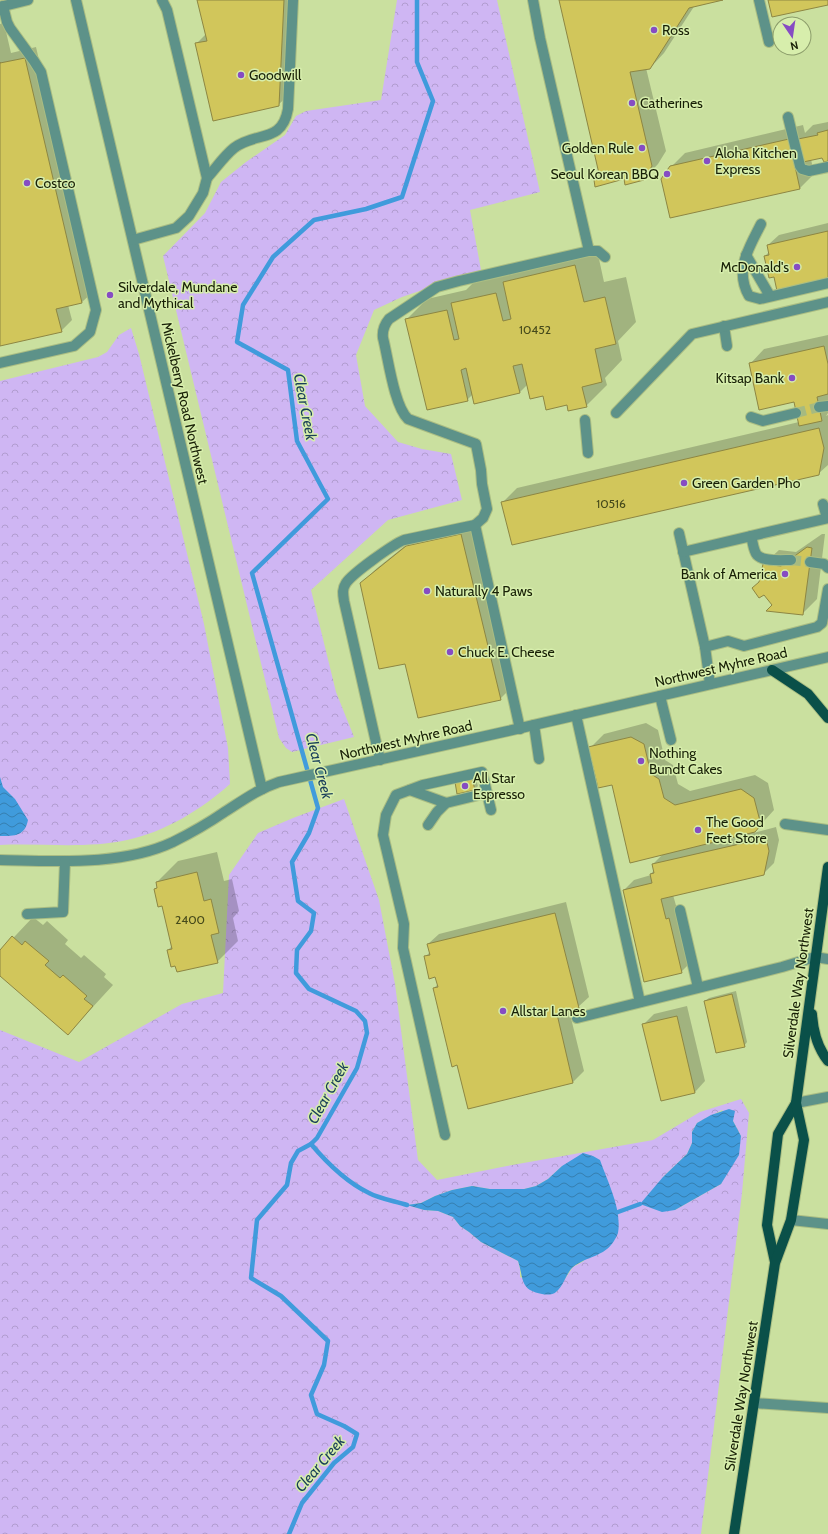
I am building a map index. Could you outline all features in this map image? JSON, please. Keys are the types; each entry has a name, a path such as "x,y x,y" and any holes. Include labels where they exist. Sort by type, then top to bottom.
{"main road":[{"path":"772,670 808,694 828,718"},
{"name":"Silverdale Way Northwest","path":"734,1534 775,1263 792,1220 804,1140 796,1103 828,867"},
{"path":"811,993 815,1036 824,1056 828,1061"},
{"name":"Silverdale Way Northwest","path":"775,1263 767,1225 778,1134 796,1103"}],"street":[{"path":"0,364 74,346 90,332 96,310 41,72 10,28 1,7 28,0"},
{"name":"Mickelberry Road Northwest","path":"76,0 262,789"},
{"path":"162,0 167,10 207,178"},
{"path":"133,240 176,228 189,216 203,193 207,178 234,148 247,140 276,132 282,127 286,121 288,109 293,0"},
{"path":"533,0 542,46 589,251"},
{"path":"759,0 769,42"},
{"path":"788,117 802,169 809,171 828,167"},
{"path":"761,224 746,255 743,266 743,286 749,296 760,299 828,283"},
{"path":"380,760 344,601 343,589 353,576 395,544 404,540 475,525 483,518 487,509 476,444 408,419 404,415 398,404 383,338 383,328 385,323 437,287 589,251 598,251 605,257"},
{"path":"746,255 770,296"},
{"path":"616,413 692,334 828,302"},
{"path":"724,326 728,346"},
{"path":"751,417 763,421 796,413"},
{"path":"585,420 588,453"},
{"path":"683,552 828,518 823,504"},
{"path":"475,525 520,728"},
{"path":"679,533 705,647 710,684"},
{"path":"751,536 756,554 760,557 768,559 791,560"},
{"path":"810,562 824,564 828,568"},
{"path":"705,647 728,641 744,646 817,627 822,623 828,589"},
{"name":"Northwest Myhre Road","path":"0,860 65,861 133,855 172,842 206,824 244,798 262,789 297,778 576,716 828,657"},
{"path":"660,696 671,740"},
{"path":"576,716 640,1002"},
{"path":"534,725 539,759"},
{"path":"445,1135 403,948 404,924 383,835 386,815 396,795 423,785 482,772 491,810"},
{"path":"410,790 446,803"},
{"path":"428,825 437,812 446,803 487,793"},
{"path":"785,824 828,830"},
{"path":"27,914 63,912 65,861"},
{"path":"680,910 698,987"},
{"path":"577,1018 815,957 828,958"},
{"path":"796,1103 828,1097"},
{"path":"792,1220 828,1224"},
{"path":"754,1403 828,1408"}],"green space":[{"path":"397,0 497,0 540,192 470,210 481,270 402,297 374,310 356,355 365,406 398,442 422,449 451,454 462,500 388,520 311,590 336,692 354,737 292,752 286,748 279,738 163,256 205,213 221,182 246,162 285,135 296,116 306,111 381,100"},
{"path":"131,328 139,354 204,624 228,748 230,784 195,811 155,831 127,840 111,843 80,845 0,845 0,381 98,357 107,352 119,335"},
{"path":"344,799 379,900 395,984 418,1160 437,1180 653,1140 700,1112 741,1099 749,1113 742,1193 701,1534 0,1534 0,1030 79,1062 182,1004 223,993 229,875 258,833","holes":["722,1110 733,1121 741,1136 721,1184 675,1210 663,1177 687,1154 692,1143 692,1132 697,1123","562,1166 584,1261 573,1267 556,1292 520,1277 518,1261 481,1242 460,1226 453,1217 438,1211 424,1210 408,1205 421,1203 452,1190 472,1186 490,1189 524,1189 536,1186 548,1179"]}],"water":[{"path":"0,777 3,787 15,799 28,820 27,825 22,832 15,835 0,836"},
{"path":"729,1109 735,1111 733,1121 741,1136 739,1155 721,1184 675,1210 662,1212 640,1204 663,1177 687,1154 692,1143 692,1132 697,1123 711,1115"},
{"path":"583,1153 600,1160 616,1205 619,1224 618,1233 614,1241 605,1250 573,1267 559,1289 553,1294 544,1294 529,1290 524,1282 518,1261 481,1242 460,1226 453,1217 438,1211 424,1210 407,1205 421,1203 452,1190 472,1186 490,1189 524,1189 536,1186 548,1179 562,1166"}],"building":[{"name":"Goodwill","path":"197,0 284,0 279,106 213,121 195,43 207,41"},
{"path":"559,0 723,0 689,8 650,69 630,72 652,166 644,180 625,185 624,179 595,187 594,180 600,178"},
{"path":"768,0 828,0 828,5 772,17"},
{"name":"Costco","path":"25,58 82,303 56,309 62,332 0,346 0,63"},
{"path":"828,130 828,161 824,162 822,158 803,162 798,139 818,135 817,133"},
{"path":"789,139 800,189 670,218 661,179 670,166"},
{"name":"McDonald's","path":"828,231 828,279 777,291 774,277 769,278 764,256 769,255 767,245"},
{"path":"575,265 584,302 605,297 616,344 595,349 602,382 582,387 587,407 568,411 567,405 546,410 543,396 530,399 522,364 513,366 520,393 474,404 466,368 461,370 468,401 427,410 405,319 447,310 454,340 459,339 451,303 496,293 503,321 511,319 503,282"},
{"path":"824,346 828,364 828,394 817,397 822,421 799,426 794,402 759,410 749,363"},
{"path":"819,428 824,448 819,475 512,545 501,502"},
{"path":"461,534 501,700 418,718 405,664 379,669 360,583 406,546"},
{"name":"Bank of America","path":"807,547 812,548 803,615 766,611 772,605 764,595 759,598 752,588 759,582 763,564 781,566"},
{"path":"631,737 644,744 651,774 659,779 664,798 675,805 741,789 754,798 761,825 755,832 630,863 612,785 598,788 588,747"},
{"name":"All Star Espresso","path":"472,778 475,790 457,794 455,782"},
{"path":"766,838 769,851 764,875 661,899 666,919 669,918 682,973 644,982 623,890 652,883 650,874 654,873 652,864"},
{"path":"197,872 204,901 211,899 219,933 211,935 218,963 177,972 175,966 171,967 167,950 172,949 162,906 158,907 154,889 157,888 156,882"},
{"name":"Allstar Lanes","path":"555,913 579,1008 557,1014 573,1083 468,1109 457,1065 452,1067 433,988 438,987 435,977 429,979 424,956 430,955 427,944"},
{"path":"12,936 22,945 25,941 49,961 45,965 60,978 63,975 87,996 84,999 93,1006 68,1035 0,976 0,950"},
{"path":"732,994 745,1047 716,1053 704,1001"},
{"path":"677,1016 695,1093 661,1101 642,1024"}],"waterway":[{"name":"Clear Creek","path":"289,1534 302,1503 334,1463 353,1447 357,1434 344,1426 317,1414 311,1395 324,1365 328,1341 281,1296 251,1278 257,1220 287,1185 291,1163 298,1151 311,1144 317,1138 357,1068 367,1033 365,1021 356,1011 309,989 296,973 297,950 311,931 314,913 298,901 292,862 309,833 318,808 252,573 328,499 297,441 288,370 237,342 243,305 273,257 314,220 366,209 402,197 433,101 417,62 417,0"},
{"path":"311,1144 337,1172 361,1189 378,1197 407,1205"},
{"path":"618,1212 640,1204"}],"tunnel":[{"path":"796,413 819,407"},
{"path":"791,560 810,562"}],"place":[{"name":"Ross","path":"654,30"},
{"name":"Goodwill","path":"241,75"},
{"name":"Catherines","path":"632,103"},
{"name":"Golden Rule","path":"642,148"},
{"name":"Aloha Kitchen Express","path":"707,161"},
{"name":"Seoul Korean BBQ","path":"667,174"},
{"name":"Costco","path":"27,183"},
{"name":"McDonald's","path":"797,267"},
{"name":"Silverdale, Mundane and Mythical","path":"110,295"},
{"name":"Kitsap Bank","path":"792,378"},
{"name":"Green Garden Pho","path":"684,483"},
{"name":"Bank of America","path":"785,574"},
{"name":"Naturally 4 Paws","path":"427,591"},
{"name":"Chuck E. Cheese","path":"450,652"},
{"name":"Nothing Bundt Cakes","path":"641,761"},
{"name":"All Star Espresso","path":"465,786"},
{"name":"The Good Feet Store","path":"698,830"},
{"name":"Allstar Lanes","path":"503,1011"}]}
